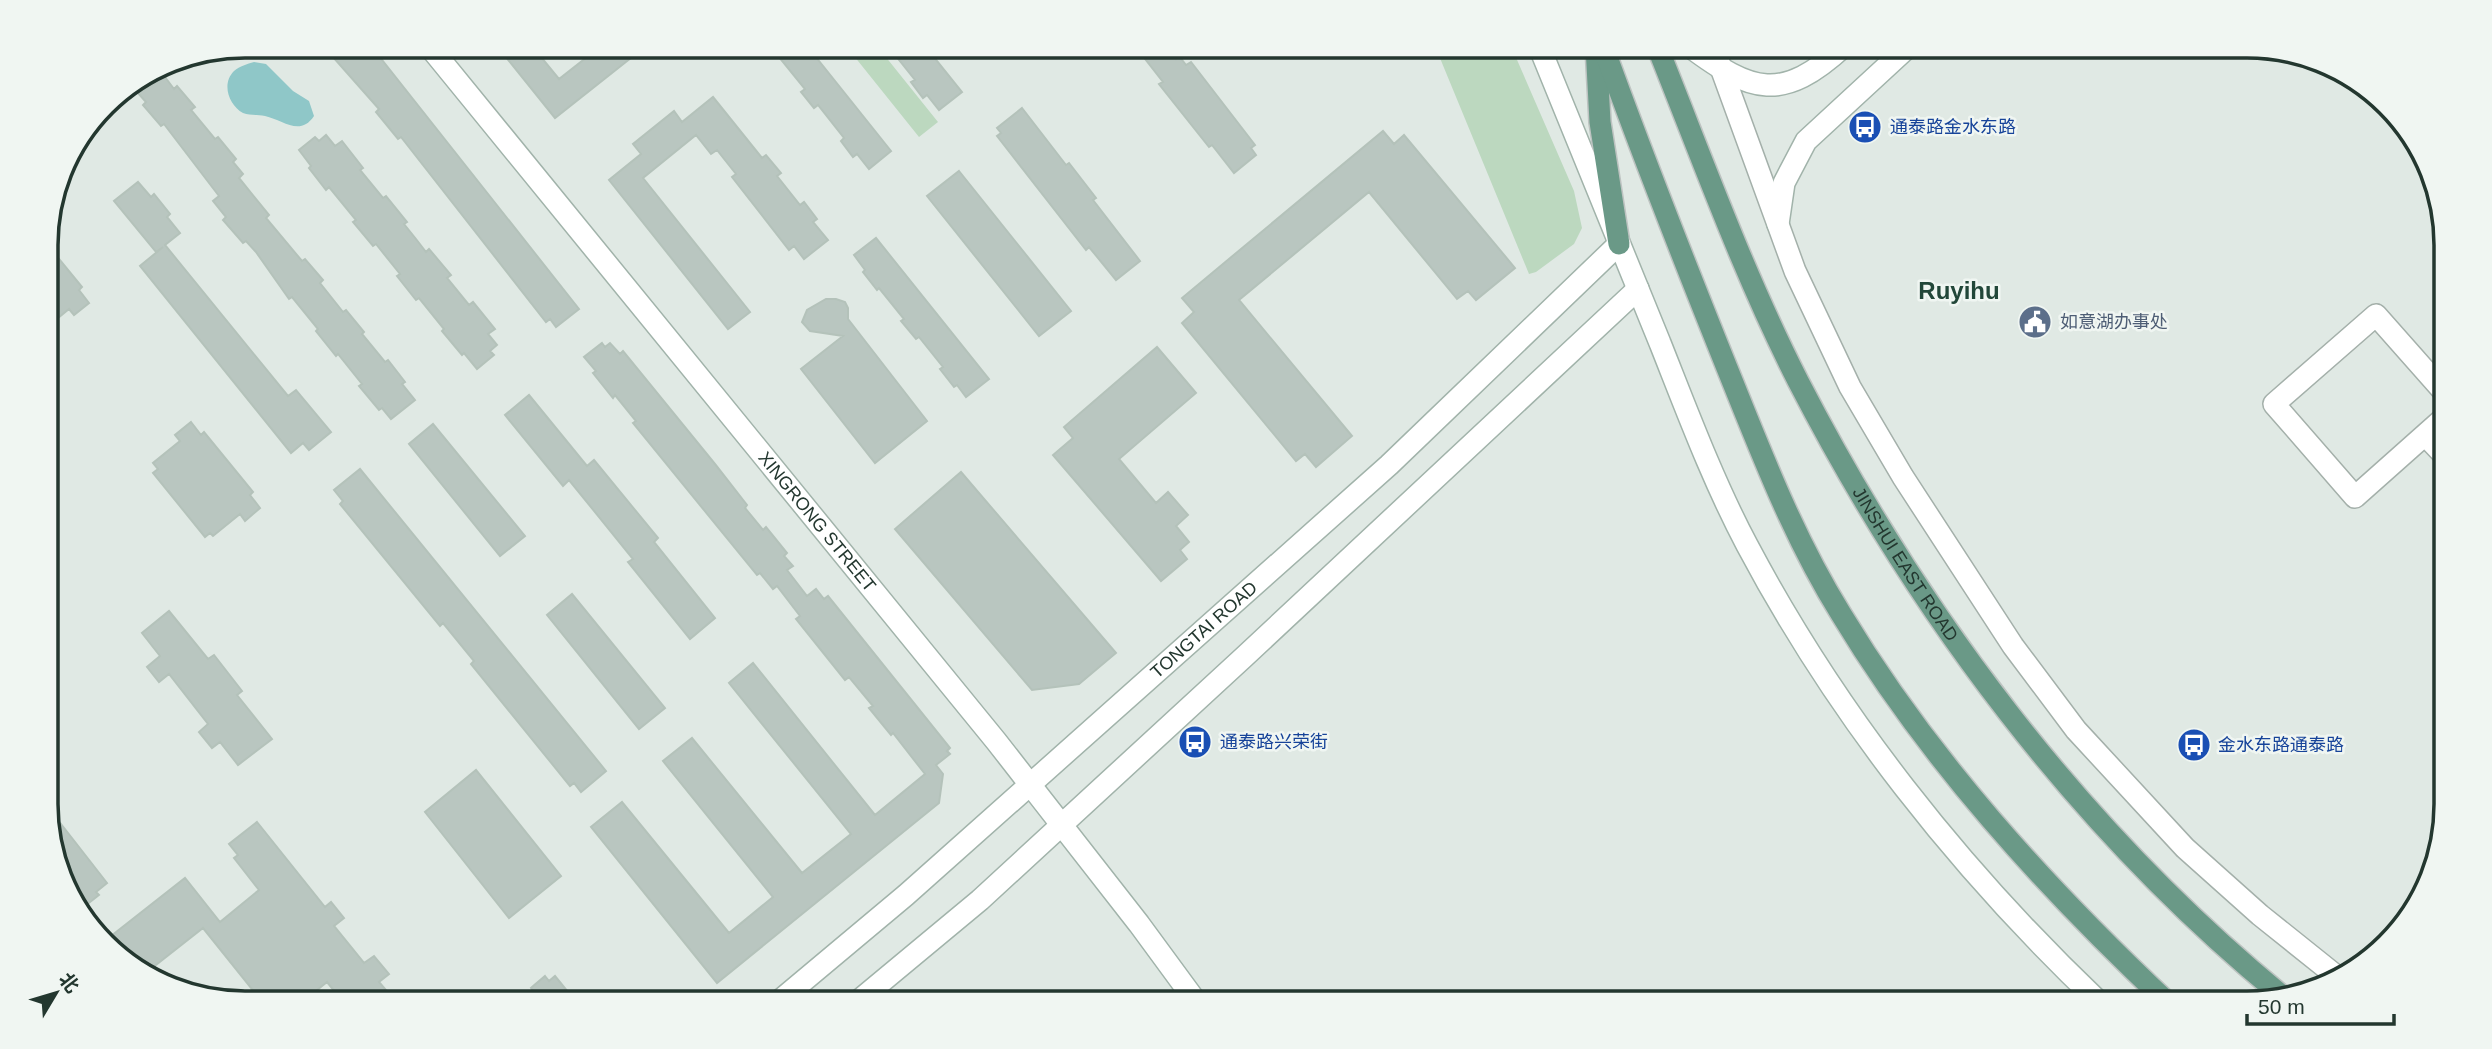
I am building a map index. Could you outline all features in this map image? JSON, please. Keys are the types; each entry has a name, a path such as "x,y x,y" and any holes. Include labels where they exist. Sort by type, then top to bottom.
{"main road":[{"path":"1597,58 1600,122 1619,244"},
{"path":"1607,58 1646,166 1767,467 1790,520 1841,615 1897,699 1974,799 2036,872 2156,991"},
{"name":"JINSHUI EAST ROAD","path":"1662,58 1753,283 1798,380 1830,440 1920,588 1994,693 2071,790 2184,908 2274,989"}],"street":[{"name":"XINGRONG STREET","path":"439,58 1030,785 1188,991"},
{"path":"1544,58 1691,421 1745,542 1787,618 1870,743 1934,825 2005,905 2087,991"},
{"path":"1705,58 1723,71 1754,84 1782,86 1830,58"},
{"path":"1718,58 1796,271 1850,387 1903,477 2020,655 2076,730 2185,848 2260,915 2331,972"},
{"path":"1778,224 1784,183 1806,141 1896,58"},
{"name":"TONGTAI ROAD","path":"791,991 906,895 1389,464 1619,244"},
{"path":"870,991 980,900 1638,289"},
{"path":"2434,381 2376,315 2274,404 2355,497 2434,427"},
{"path":"2426,435 2434,444"}],"green space":[{"path":"856,58 887,58 938,122 919,137"},
{"path":"1440,58 1516,58 1574,191 1582,228 1574,244 1536,272 1529,274"}],"water":[{"path":"254,62 266,64 293,91 309,101 314,116 309,122 291,125 265,116 243,113 234,105 227,88 230,76 239,68"}],"building":[{"path":"334,58 380,58 579,309 556,327 550,319 546,322 401,137 398,139 376,112 379,109"},
{"path":"507,58 542,58 559,79 586,58 631,58 555,118"},
{"path":"780,58 817,58 891,151 869,169 857,154 853,157 841,141 844,138 818,105 814,108 801,92 805,89"},
{"path":"898,58 935,58 962,92 939,110 927,95 923,98 911,82 915,80"},
{"path":"1144,58 1181,58 1186,65 1191,62 1255,145 1251,148 1256,155 1234,173 1212,145 1209,147 1159,84 1163,82"},
{"path":"164,76 174,89 177,86 195,107 191,110 236,159 233,162 243,174 239,178 269,215 266,218 302,261 305,259 323,280 320,283 343,312 346,310 385,362 388,360 415,400 391,419 382,408 379,410 359,386 362,384 316,331 318,329 292,297 289,299 256,252 246,241 243,243 223,220 226,217 213,201 219,196 164,124 161,126 143,105 146,102 138,93"},
{"path":"713,97 762,158 766,155 781,173 777,176 800,205 804,202 817,219 813,222 828,240 804,259 794,246 789,250 732,177 736,174 717,150 711,154 696,135 643,178 750,312 728,329 609,180 641,154 633,144 674,111 682,122"},
{"path":"1022,108 1066,165 1069,163 1096,198 1093,200 1140,261 1116,280 1089,247 1086,250 997,136 1001,133 997,128"},
{"path":"1383,131 1394,144 1404,135 1515,268 1476,300 1468,291 1457,299 1369,192 1239,300 1352,436 1316,467 1305,454 1296,461 1182,323 1194,312 1182,298"},
{"path":"326,135 335,146 342,141 363,168 360,170 407,222 404,224 426,252 429,249 451,275 447,278 469,305 473,302 495,329 488,334 497,345 490,351 494,355 477,369 442,331 444,329 419,298 416,300 397,276 400,274 376,244 373,246 353,222 356,220 329,187 326,190 309,168 311,166 299,150 315,137 319,141"},
{"path":"959,171 1071,311 1039,336 927,196"},
{"path":"138,182 151,197 154,194 170,214 167,217 180,233 165,245 288,396 296,390 331,432 309,450 303,443 291,453 140,266 163,247 156,252 114,201"},
{"path":"876,238 989,379 966,397 957,385 954,387 940,369 943,367 919,337 916,339 901,321 904,319 863,272 865,270 854,255"},
{"path":"58,258 82,287 79,290 89,303 74,315 69,309 58,318"},
{"path":"826,299 845,302 848,319 927,421 875,463 801,369 843,336 810,331 802,322 807,310"},
{"path":"602,343 605,347 610,343 620,354 623,351 747,505 745,508 763,530 766,527 787,553 784,556 793,566 787,570 807,596 816,589 824,599 828,596 950,748 947,751 950,754 936,765 943,774 939,803 717,983 591,827 622,802 729,933 773,897 663,761 692,738 802,873 851,834 729,683 753,663 875,815 925,774 893,733 891,735 869,708 873,706 849,677 845,680 796,619 800,616 777,586 773,589 760,573 757,575 633,423 636,421 615,395 613,398 593,373 596,371 584,357"},
{"path":"1157,347 1196,393 1119,459 1156,503 1168,492 1188,515 1176,526 1189,542 1180,550 1187,559 1161,581 1053,455 1073,438 1064,427"},
{"path":"529,395 587,466 594,460 658,538 654,542 715,618 690,639 628,562 633,559 569,480 563,486 505,415"},
{"path":"191,422 201,435 204,432 253,492 250,495 260,508 245,521 240,514 213,536 210,533 205,537 153,473 158,469 153,463 180,441 175,435"},
{"path":"433,424 525,536 500,556 409,444"},
{"path":"360,469 606,771 581,792 574,783 570,786 471,664 474,661 443,623 440,626 340,504 343,501 334,490"},
{"path":"961,472 1116,653 1079,684 1032,690 895,529"},
{"path":"572,594 665,708 639,729 547,615"},
{"path":"169,611 208,659 214,655 242,691 237,695 272,739 238,765 220,742 212,748 199,732 208,724 169,674 159,682 147,667 160,656 142,633"},
{"path":"476,770 561,876 509,918 425,812"},
{"path":"58,821 107,883 96,892 99,895 87,904 77,887 61,841"},
{"path":"257,822 325,907 331,902 344,918 334,926 364,963 374,956 389,974 379,982 387,991 334,991 327,982 316,991 254,991 203,928 153,967 112,936 185,878 220,922 259,890 234,858 238,855 229,844"},
{"path":"545,976 549,981 555,976 567,991 533,991 531,988"}],"place":[{"name":"通泰路金水东路","path":"1865,127"},
{"name":"如意湖办事处","path":"2035,322"},
{"name":"通泰路兴荣街","path":"1195,742"},
{"name":"金水东路通泰路","path":"2194,745"}],"district":[{"name":"Ruyihu","path":"1959,290"}]}
